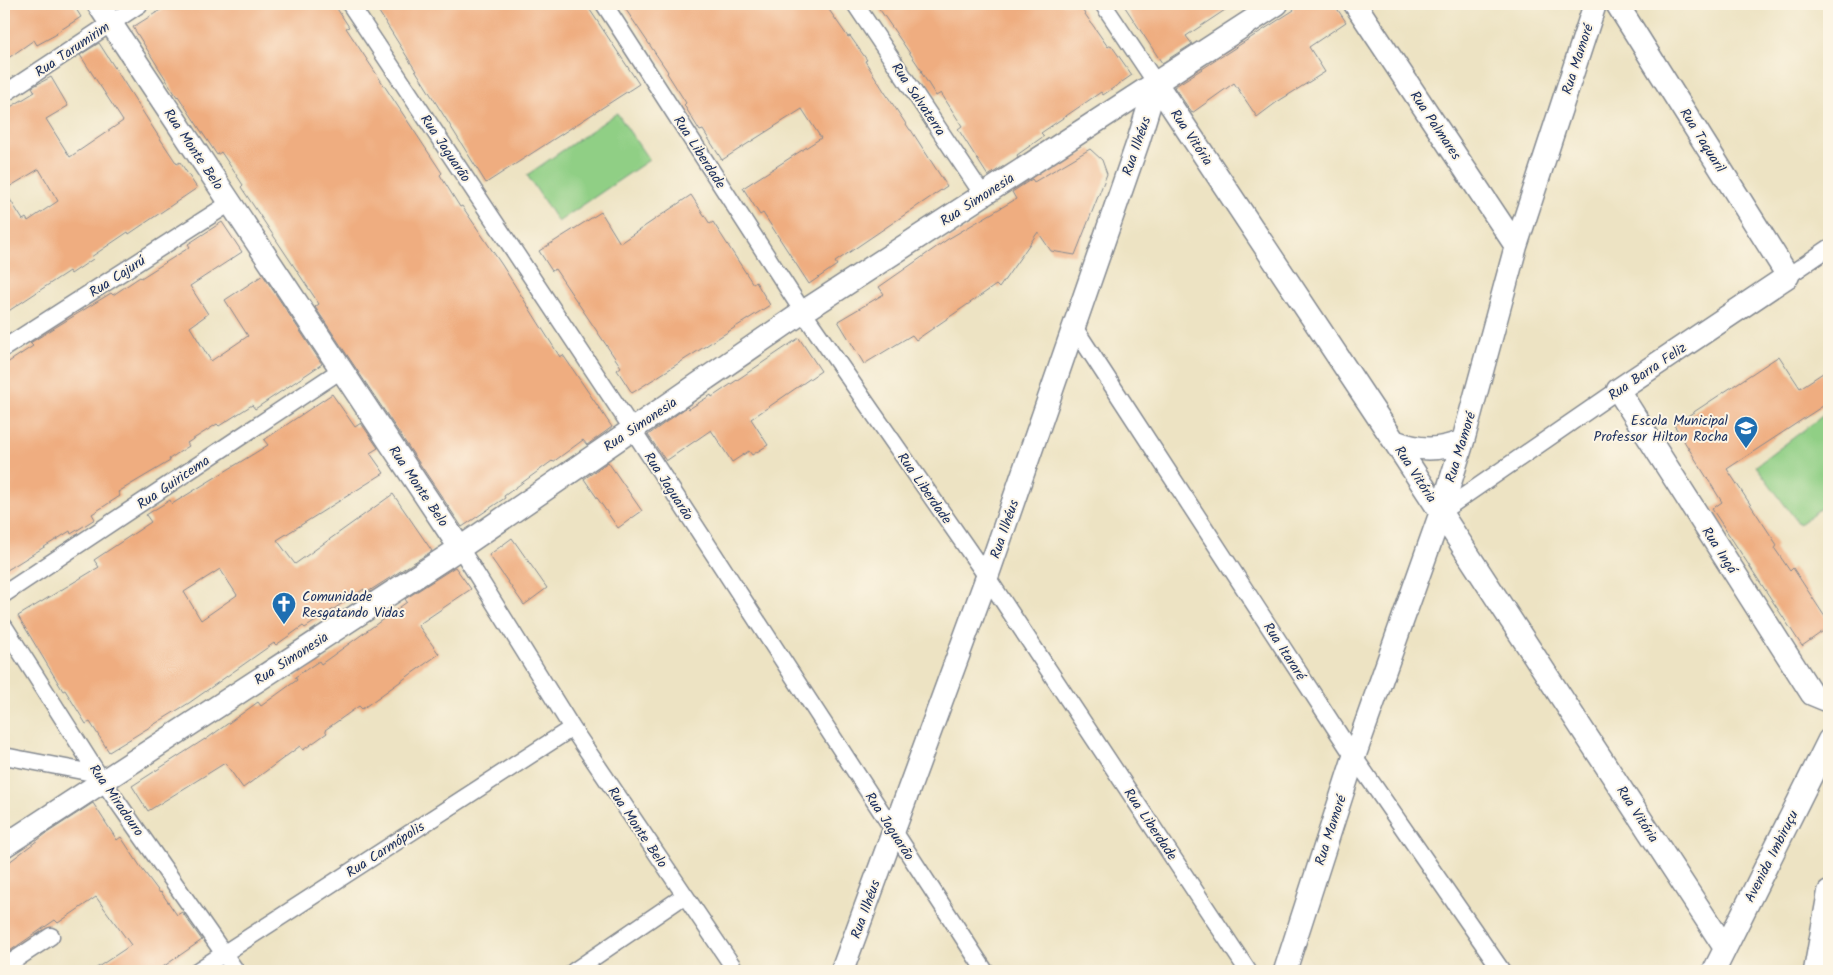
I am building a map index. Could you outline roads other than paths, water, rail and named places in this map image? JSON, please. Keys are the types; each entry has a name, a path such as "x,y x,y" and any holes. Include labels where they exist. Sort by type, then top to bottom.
{"street":[{"name":"Rua Monte Belo","path":"98,4 460,548 572,728 736,971"},
{"name":"Rua Tarumirim","path":"4,94 140,4"},
{"name":"Rua Jaguarão","path":"350,4 632,430 985,971"},
{"name":"Rua Liberdade","path":"604,4 803,312 987,577 1248,971"},
{"name":"Rua Salvaterra","path":"855,4 983,195"},
{"name":"Rua Vitória","path":"1103,4 1394,440 1725,948"},
{"name":"Rua Simonesia","path":"4,846 100,777 460,548 803,312 983,195 1114,116 1156,83 1277,4"},
{"name":"Rua Palmares","path":"1355,4 1516,246"},
{"name":"Rua Mamoré","path":"1285,971 1354,757 1441,512 1463,441 1516,246 1595,4"},
{"name":"Rua Taquaril","path":"1617,4 1788,276"},
{"name":"Rua Ilhéus","path":"842,971 987,577 1138,142 1156,83"},
{"path":"1114,116 1168,119 1186,127"},
{"path":"1114,116 1132,123 1138,142"},
{"name":"Rua Cajurú","path":"4,348 230,203"},
{"name":"Rua Barra Feliz","path":"1441,512 1829,248"},
{"name":"Rua Itararé","path":"1074,327 1354,757 1502,971"},
{"name":"Rua Guiricema","path":"4,594 341,370"},
{"name":"Rua Ingá","path":"1618,390 1812,694 1829,701"},
{"path":"1394,440 1409,447 1427,449 1448,447 1463,441"},
{"name":"Rua Miradouro","path":"4,626 100,777 236,971"},
{"name":"Rua Carmópolis","path":"197,971 572,728"},
{"name":"Avenida Imbiruçu","path":"1714,971 1829,740"},
{"path":"4,756 100,777"},
{"path":"1815,971 1829,892"},
{"path":"574,971 684,896"},
{"path":"4,967 51,936"}],"place":[{"name":"Escola Municipal Professor Hilton Rocha","path":"1746,449"},
{"name":"Comunidade Resgatando Vidas","path":"284,625"}]}
